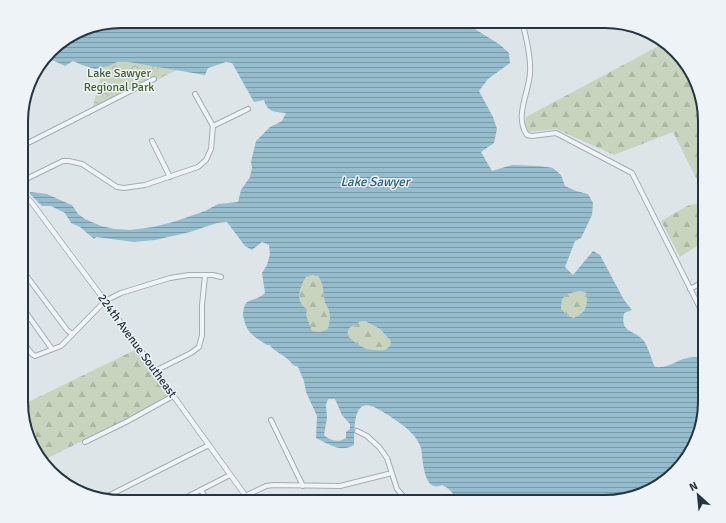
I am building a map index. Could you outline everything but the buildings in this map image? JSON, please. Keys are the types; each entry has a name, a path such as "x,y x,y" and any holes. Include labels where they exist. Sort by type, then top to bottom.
{"street":[{"path":"523,28 530,72 521,118 524,132 527,135 532,136 556,133 632,172 698,304"},
{"path":"28,143 154,79"},
{"path":"28,178 63,161 69,161 82,164 117,187 132,188 198,167 206,160 211,149 213,126 195,94"},
{"path":"213,126 248,109"},
{"path":"152,140 170,177"},
{"name":"224th Avenue Southeast","path":"28,199 105,301 244,495"},
{"path":"28,349 35,356 52,349 56,349 61,346 105,301 129,290 170,278 189,275 222,277"},
{"path":"155,371 191,353 199,347 202,335 202,305 205,276"},
{"path":"28,278 72,334"},
{"path":"690,289 698,285"},
{"path":"28,315 52,349"},
{"path":"85,442 126,422 173,396"},
{"path":"271,420 303,486"},
{"path":"357,431 367,436 379,447 387,458 397,489 402,495"},
{"path":"111,494 208,445"},
{"path":"247,495 266,486 340,486 392,473"},
{"path":"191,495 230,474"},
{"path":"201,490 204,495"}],"green space":[{"path":"659,46 671,55 679,65 693,91 698,115 698,182 673,132 614,155 556,129 529,132 525,126 526,117"},
{"name":"Lake Sawyer Regional Park","path":"117,62 128,62 177,70 92,112 103,67"},
{"path":"698,203 698,245 680,257 661,221 689,205"},
{"path":"313,275 319,277 322,284 325,303 329,310 330,318 328,329 320,332 312,331 299,301 300,288 306,277"},
{"path":"580,291 587,293 585,308 582,313 574,318 568,316 561,309 562,300 566,294"},
{"path":"365,321 380,329 391,341 390,346 385,350 364,348 347,335 348,328 359,322"},
{"path":"137,349 173,396 47,458 35,437 31,426 28,402"}],"water":[{"name":"Lake Sawyer","path":"115,28 473,28 499,44 509,53 510,63 488,79 479,91 493,117 497,129 494,143 481,152 492,171 512,165 553,168 561,175 565,186 588,194 593,203 592,215 581,238 575,241 565,267 573,275 593,251 600,255 624,300 632,310 624,313 624,325 644,341 655,367 668,366 683,359 698,357 698,408 696,420 693,432 679,458 671,468 646,485 635,490 617,494 454,495 442,485 436,486 431,484 428,480 425,474 421,448 412,433 397,421 376,408 368,405 362,407 358,411 355,425 354,445 339,448 316,438 317,416 306,392 304,381 298,367 293,365 288,359 273,349 270,346 271,345 267,345 254,336 248,330 244,321 243,312 246,303 260,297 265,293 262,273 267,265 270,254 269,245 262,242 252,250 245,246 227,222 217,223 190,232 155,240 134,242 96,237 94,239 80,227 71,223 65,213 51,206 42,206 30,194 30,192 47,194 72,205 78,214 101,226 130,230 153,227 173,222 205,211 218,204 238,202 241,190 250,177 252,168 251,162 256,141 270,127 282,121 286,113 272,111 267,107 264,100 254,102 232,63 226,62 208,68 205,75 128,62 117,62 109,66 95,69 73,61 65,66 51,60 65,47 80,38 91,33","holes":["313,275 319,277 322,284 325,303 329,310 330,318 328,329 320,332 312,331 306,315 307,309 303,306 299,298 300,290 306,277","580,291 587,293 587,302 584,311 574,318 568,316 561,309 562,300 566,294","365,321 380,329 391,341 390,346 385,350 364,348 347,335 349,328 359,322","328,399 335,399 342,415 350,424 350,429 346,432 346,438 335,441 324,435 327,418 326,405"]}]}
